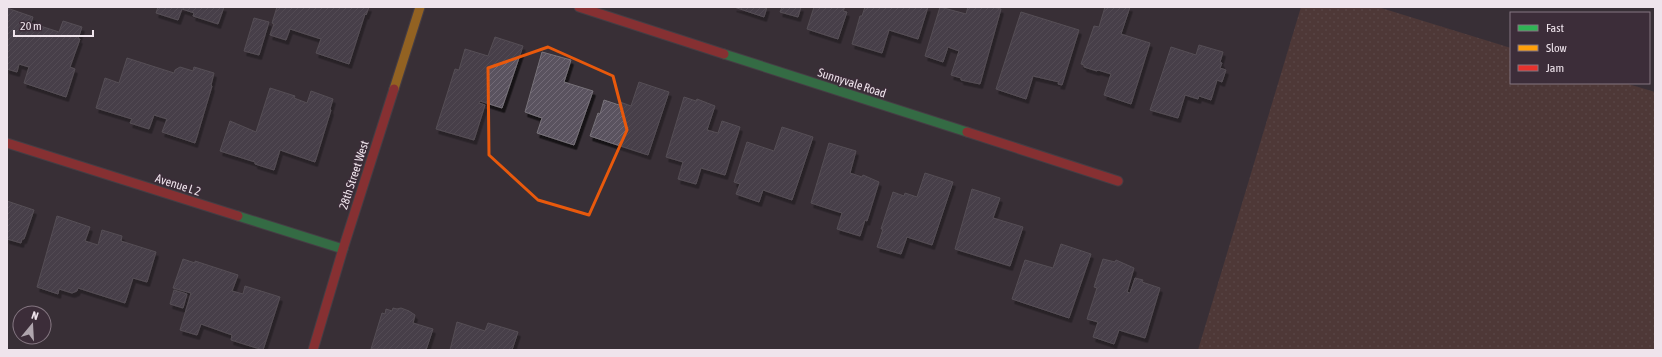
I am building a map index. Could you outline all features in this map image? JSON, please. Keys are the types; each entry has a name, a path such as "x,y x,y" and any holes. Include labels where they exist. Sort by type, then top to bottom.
{"street":[{"name":"28th Street West","path":"313,350 343,249 420,7"},
{"name":"Sunnyvale Road","path":"579,7 1118,181"},
{"name":"Avenue L 2","path":"7,143 343,249"}],"highlighted area":[{"path":"548,47 613,76 627,130 589,215 538,200 489,155 488,68"}],"shaded area":[{"path":"1301,7 1378,7 1510,48 1510,84 1628,84 1655,92 1655,350 1198,350"}],"building":[{"path":"158,7 224,7 218,24 193,16 194,13 182,9 178,20 156,13"},
{"path":"277,7 369,7 366,15 365,14 349,64 316,53 321,39 290,29 286,40 270,35 274,24 272,23"},
{"path":"734,7 767,7 764,17"},
{"path":"782,7 801,7 798,17 780,12"},
{"path":"814,7 845,7 843,11 847,12 838,39 807,29"},
{"path":"865,7 928,7 918,39 889,30 882,53 852,44 860,16 862,16"},
{"path":"940,7 966,14 968,7 993,7 1001,9 980,84 961,80 961,78 951,75 959,51 948,47 943,62 925,56"},
{"path":"1105,7 1130,7 1121,34 1150,43 1131,104 1104,95 1111,74 1084,67 1084,65 1081,64 1094,26 1099,27"},
{"path":"7,8 33,17 31,23 59,32 63,21 82,27 78,39 80,39 70,67 75,69 66,97 24,83 29,67 19,64 17,72 7,69"},
{"path":"1021,12 1079,30 1062,85 1058,84 1059,82 1033,76 1026,99 996,89"},
{"path":"254,18 269,22 259,55 244,51"},
{"path":"495,37 523,46 502,108 480,101 479,103 485,105 474,140 436,129 455,69 459,70 465,49 488,56"},
{"path":"1199,45 1223,52 1220,68 1226,70 1222,82 1217,80 1211,100 1199,96 1198,99 1185,95 1178,118 1150,110 1171,47 1196,55"},
{"path":"542,52 571,60 564,82 593,91 574,145 537,133 542,118 525,112"},
{"path":"127,58 174,73 175,70 180,67 193,71 194,67 214,73 212,86 195,143 162,132 167,119 154,115 149,129 130,123 132,119 96,108 105,78 119,83"},
{"path":"639,82 669,92 648,155 590,136 598,113 600,114 604,100 619,105 620,102 631,106"},
{"path":"270,88 295,96 294,98 307,103 311,91 333,99 315,162 280,150 274,170 255,164 255,162 220,151 230,121 256,132"},
{"path":"684,97 696,101 697,99 715,106 707,130 718,133 722,121 740,127 725,175 701,168 696,184 678,179 683,162 666,157"},
{"path":"782,127 813,137 792,200 763,190 759,202 736,194 740,184 734,182 747,142 774,151"},
{"path":"829,143 856,151 850,173 862,177 863,175 879,182 867,221 865,220 860,236 837,229 842,213 811,203"},
{"path":"925,173 953,182 932,245 907,237 901,254 877,247 893,192 904,196 905,193 917,197"},
{"path":"972,189 1000,198 993,218 1023,227 1010,266 955,249"},
{"path":"7,201 34,210 24,239 22,239 21,243 7,239"},
{"path":"57,216 90,227 85,241 98,245 102,230 122,236 121,241 156,252 147,282 133,278 125,303 78,288 77,291 72,293 59,289 58,294 37,287"},
{"path":"1061,244 1091,254 1069,318 1012,299 1025,260 1053,268"},
{"path":"183,259 195,263 195,261 238,275 232,291 243,294 245,286 280,297 263,350 231,340 232,335 201,324 197,335 180,330 191,293 173,288"},
{"path":"1103,259 1115,262 1116,260 1134,268 1127,292 1130,293 1135,278 1160,288 1145,338 1119,330 1114,344 1093,337 1098,322 1087,319 1097,288 1094,287"},
{"path":"174,290 187,294 183,308 170,304"},
{"path":"393,308 401,308 409,311 415,315 413,323 433,329 426,350 371,349 382,313 385,314 386,309 392,311"},
{"path":"457,322 485,331 488,323 518,332 512,350 450,350"}],"traffic: fast":[{"path":"724,54 967,132"},
{"path":"238,216 343,249"}],"traffic: slow":[{"path":"394,89 420,7"}],"traffic: jam":[{"path":"579,7 724,54"},
{"path":"313,350 343,249 394,89"},
{"path":"967,132 1118,181"},
{"path":"7,143 238,216"}]}
